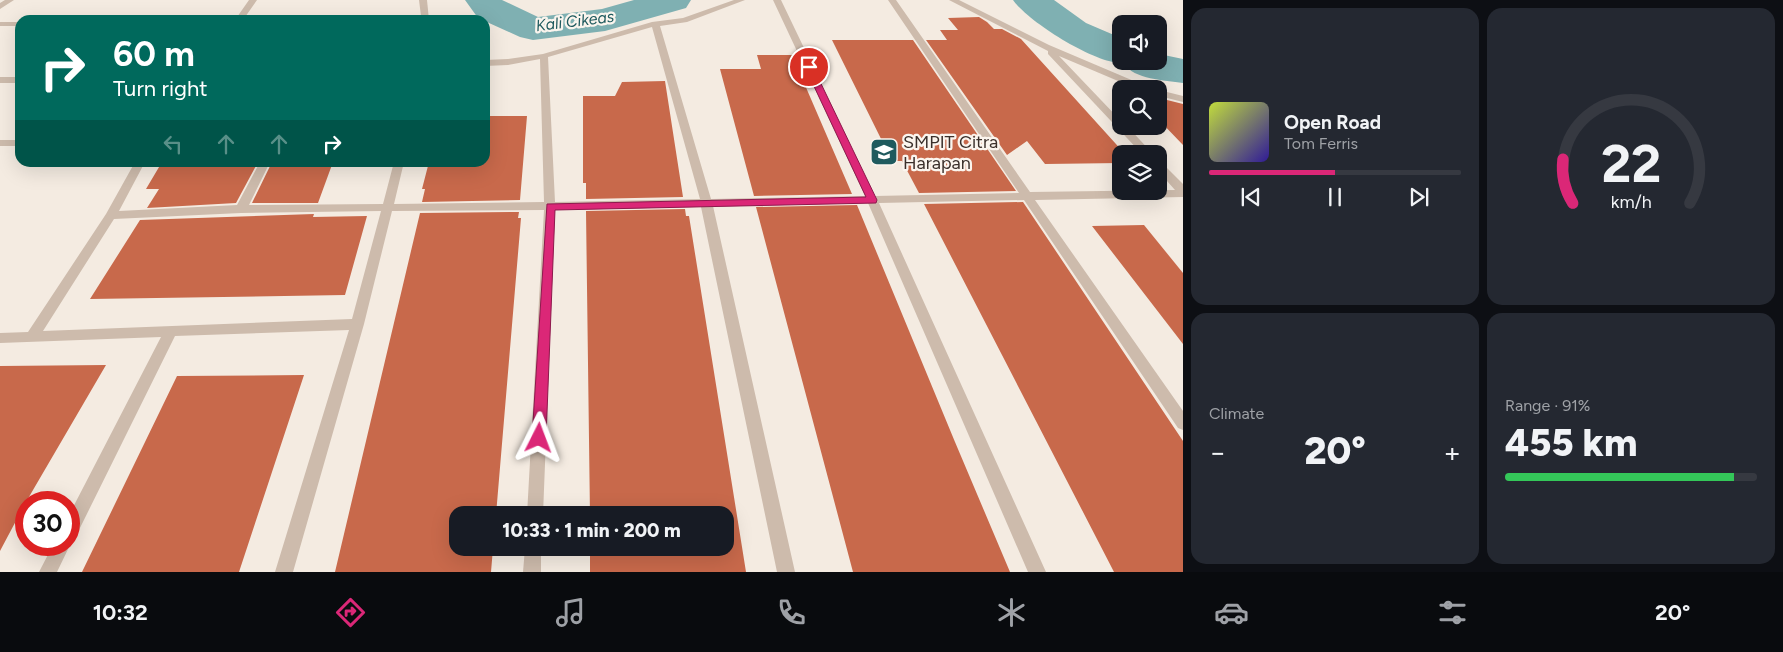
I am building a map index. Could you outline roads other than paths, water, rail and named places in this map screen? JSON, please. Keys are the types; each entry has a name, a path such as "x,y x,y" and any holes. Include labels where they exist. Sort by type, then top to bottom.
{"street":[{"path":"0,7 10,0"},
{"path":"242,15 253,0"},
{"path":"423,0 425,15"},
{"path":"490,63 544,56 655,24 684,20 741,0"},
{"path":"778,0 872,200 1037,572"},
{"path":"892,0 1183,422"},
{"path":"953,0 1046,47 1124,80"},
{"path":"0,24 15,24"},
{"path":"655,24 706,202 786,572"},
{"path":"1046,47 1112,117"},
{"path":"535,506 550,206 544,56"},
{"path":"0,80 15,80"},
{"path":"1167,95 1183,98"},
{"path":"1130,135 1139,145"},
{"path":"0,144 15,143"},
{"path":"32,337 111,215 137,167"},
{"path":"241,210 262,167"},
{"path":"284,572 357,324 398,167"},
{"path":"1167,175 1183,192"},
{"path":"111,215 241,210 872,200 1183,192"},
{"path":"0,338 170,333 357,324"},
{"path":"80,510 170,333"},
{"path":"48,572 56,556"},
{"path":"532,572 533,556"}],"waterway":[{"name":"Kali Cikeas","path":"483,0 491,10 533,29 605,20 673,0"},
{"name":"Kali Cikeas","path":"1031,0 1073,31 1112,48"},
{"name":"Kali Cikeas","path":"1167,68 1183,71"}],"place":[{"name":"SMPIT Citra Harapan","path":"884,152"}]}
